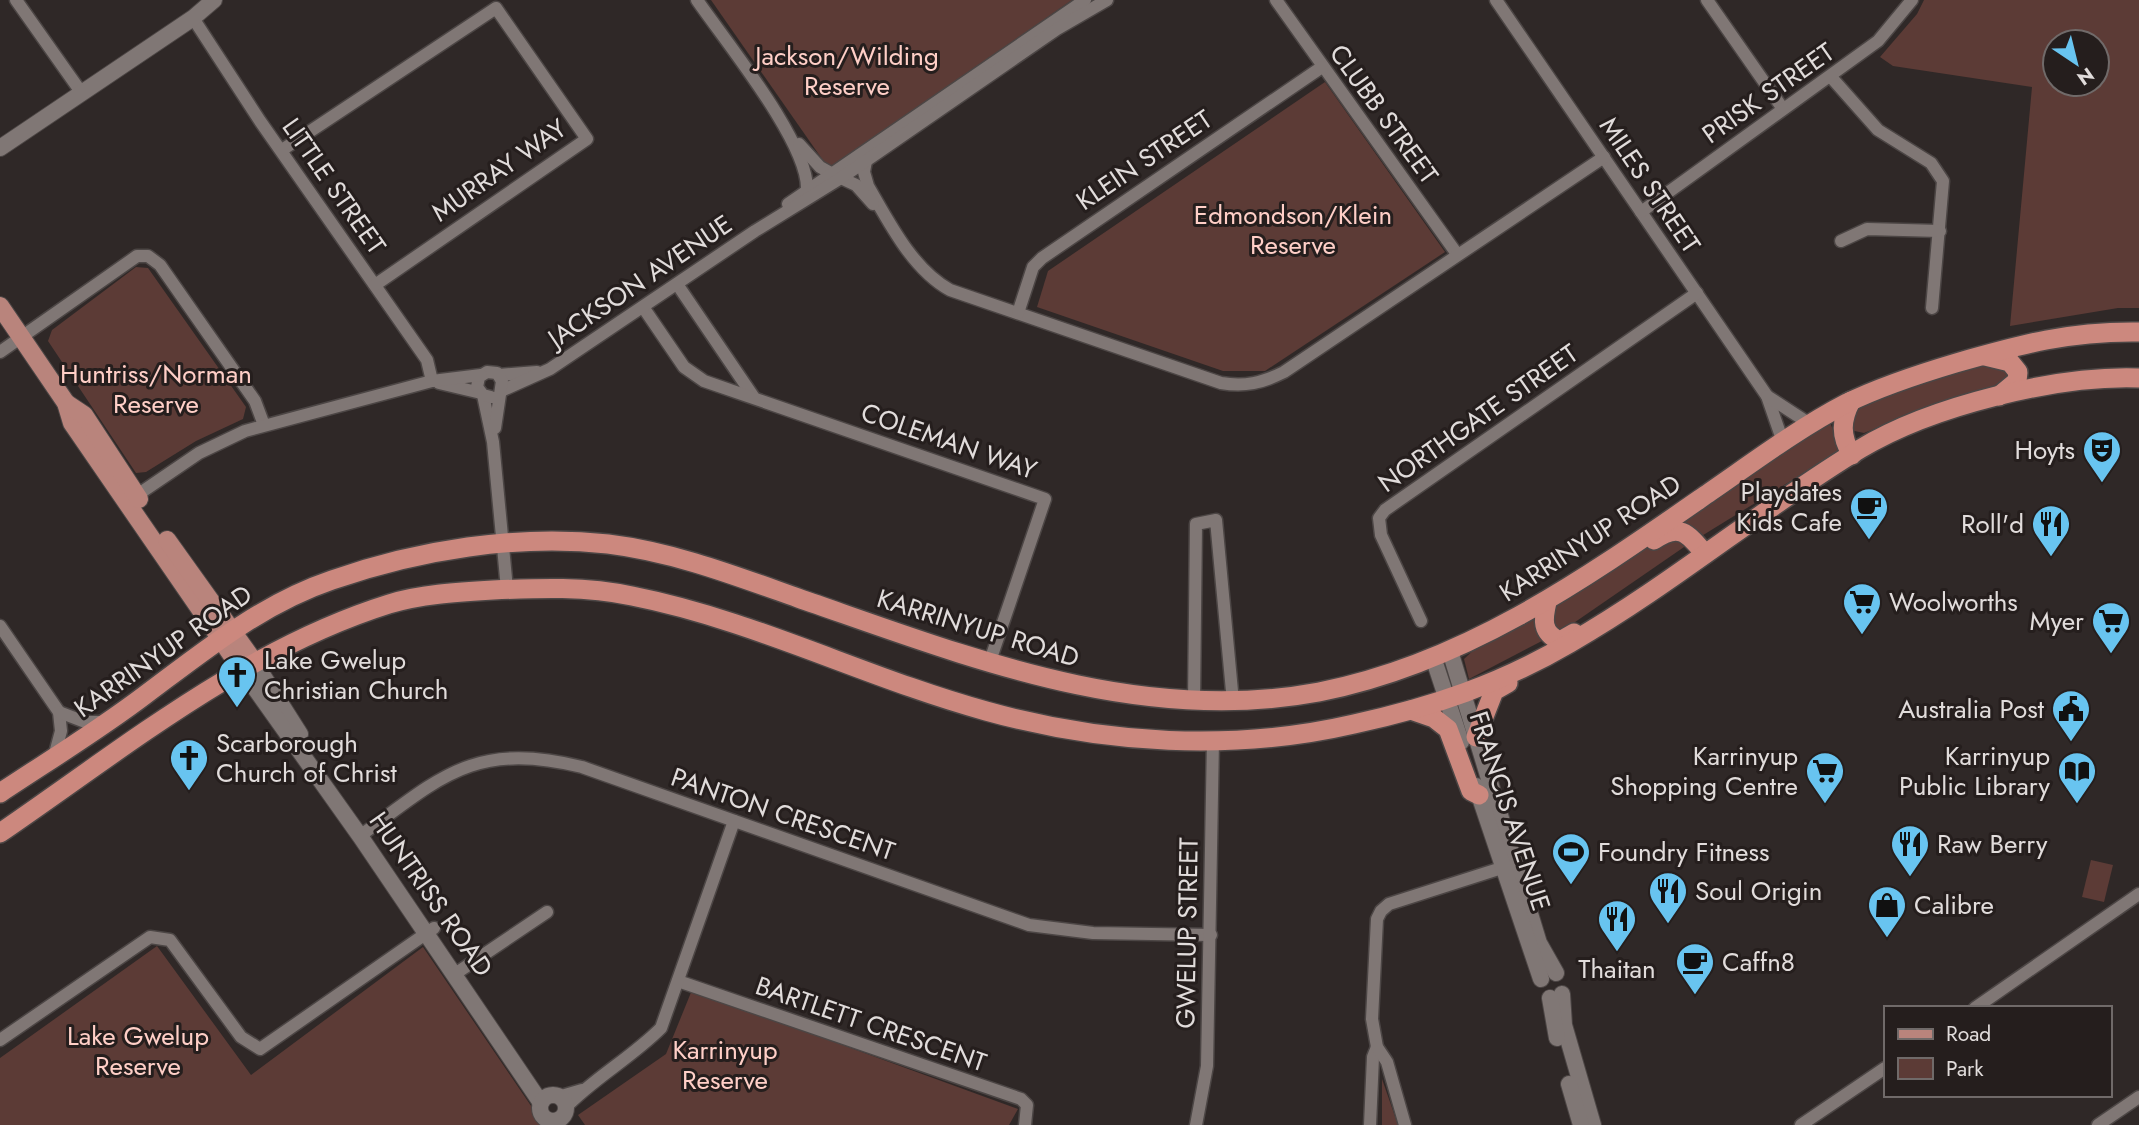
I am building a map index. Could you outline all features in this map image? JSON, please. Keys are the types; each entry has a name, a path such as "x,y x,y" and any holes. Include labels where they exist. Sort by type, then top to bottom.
{"highway":[{"path":"2093,331 2121,324 2139,325"},
{"name":"KARRINYUP ROAD","path":"0,793 106,722 227,634 278,603 330,580 401,559 503,544 607,544 688,560 989,664 1084,688 1194,701 1233,702 1319,692 1442,654 1547,602 1810,424 1851,401 1919,374 2052,336 2093,331 2139,332"},
{"path":"1984,355 2010,362 2018,372 2013,386 1991,400"},
{"path":"0,833 249,666 391,603 507,589 568,588 626,594 694,610 981,710 1034,723 1128,738 1213,740 1323,730 1456,698 1518,671 1599,624 1852,455 1935,416 2046,384 2096,378 2139,378"},
{"path":"1851,401 1842,427 1845,443 1852,455"},
{"path":"1607,563 1618,563 1669,530 1692,538 1704,554"},
{"path":"1547,602 1543,619 1545,628 1556,640 1560,641 1588,624 1599,624"},
{"path":"1476,737 1494,691 1595,635 1599,624"},
{"path":"1410,710 1434,718 1448,729 1471,791 1479,795"}],"main road":[{"name":"HUNTRISS ROAD","path":"0,306 66,402 72,423 132,499 249,666"}],"street":[{"path":"16,0 81,92"},
{"path":"0,148 193,18 214,0"},
{"path":"697,0 785,128 802,160 807,188"},
{"name":"JACKSON AVENUE","path":"500,392 550,369 643,307 1085,0"},
{"name":"JACKSON AVENUE","path":"755,231 807,188 866,161 1057,29 1107,0"},
{"name":"CLUBB STREET","path":"1276,0 1457,254"},
{"name":"MILES STREET","path":"1496,0 1767,396 1783,442"},
{"path":"1707,0 1783,109"},
{"name":"PRISK STREET","path":"1641,212 1878,41 1912,0"},
{"name":"MURRAY WAY","path":"282,150 496,8 587,139 375,285"},
{"name":"LITTLE STREET","path":"193,18 427,360 432,381"},
{"name":"KLEIN STREET","path":"1017,313 1033,267 1042,258 1322,67"},
{"path":"1831,77 1878,130 1931,163 1942,181 1932,308"},
{"path":"785,128 820,167 856,185 888,220 920,265 937,283 1221,383 1252,385 1284,372 1604,157"},
{"path":"866,161 865,177 888,220"},
{"path":"1841,241 1867,229 1940,230"},
{"path":"0,352 137,256 148,256 160,265 255,401 264,425"},
{"path":"677,284 754,397"},
{"name":"NORTHGATE STREET","path":"1421,621 1381,535 1379,518 1385,510 1697,293"},
{"name":"COLEMAN WAY","path":"643,307 684,367 704,381 1045,499 989,664"},
{"name":"JACKSON AVENUE","path":"499,375 550,369"},
{"path":"132,499 221,441 264,425 432,381 481,375 490,371 499,375 502,381 493,442"},
{"path":"481,375 477,384 482,394 493,442 507,589"},
{"path":"432,381 490,397 500,392"},
{"name":"MILES STREET","path":"1767,396 1810,424"},
{"path":"1194,701 1196,524 1216,520 1233,702"},
{"path":"0,626 59,712 61,731 53,758"},
{"name":"FRANCIS AVENUE","path":"1442,654 1456,698 1479,795 1539,943 1549,976 1565,982 1556,996 1555,1033 1581,1125"},
{"name":"HUNTRISS ROAD","path":"249,666 557,1111"},
{"name":"FRANCIS AVENUE","path":"1456,698 1476,737 1508,866"},
{"path":"59,712 86,722 106,722"},
{"name":"GWELUP STREET","path":"1196,1125 1207,1066 1213,740"},
{"name":"PANTON CRESCENT","path":"364,834 450,772 480,762 521,757 582,767 1029,925 1093,933 1211,935"},
{"path":"557,1111 582,1089 640,1049 661,1028 734,821"},
{"path":"1405,1125 1387,1062 1377,1047 1372,1018 1377,919 1381,911 1401,900 1508,866"},
{"path":"1979,1006 2139,894"},
{"path":"458,971 547,912"},
{"path":"0,1040 150,937 170,940 242,1037 260,1049 430,931"},
{"name":"BARTLETT CRESCENT","path":"678,981 1021,1099 1027,1105 1025,1125"},
{"name":"FRANCIS AVENUE","path":"1556,996 1593,1125"},
{"path":"1370,1125 1373,1057 1377,1047"},
{"path":"1801,1125 1884,1069"},
{"path":"2098,1125 2139,1097"}],"green space":[{"name":"Jackson/Wilding Reserve","path":"711,0 1072,0 829,169"},
{"path":"1924,0 2139,0 2139,308 2118,308 2010,326 2032,87 1893,66 1880,57 1917,14"},
{"name":"Edmondson/Klein Reserve","path":"1325,82 1445,252 1265,371 1223,371 1037,307 1048,271"},
{"name":"Huntriss/Norman Reserve","path":"136,267 148,268 246,407 243,419 196,441 146,472 136,473 48,341 52,330"},
{"path":"1983,362 2005,366 2009,377 2004,385 1970,396 1956,397 1864,433 1850,430 1852,410 1860,403"},
{"path":"1829,420 1841,450 1700,537 1677,521"},
{"path":"1671,533 1687,545 1565,629 1469,679 1464,659 1479,645"},
{"path":"2091,860 2113,865 2104,902 2082,897"},
{"name":"Lake Gwelup Reserve","path":"157,946 251,1075 423,947 544,1125 0,1125 0,1058"},
{"name":"Karrinyup Reserve","path":"692,990 1018,1109 1009,1125 585,1125 578,1115 666,1054"},
{"path":"1382,1079 1398,1125 1382,1125"}],"place":[{"name":"Hoyts","path":"2102,484"},
{"name":"Playdates Kids Cafe","path":"1869,541"},
{"name":"Roll'd","path":"2051,558"},
{"name":"Woolworths","path":"1862,636"},
{"name":"Myer","path":"2111,655"},
{"name":"Lake Gwelup Christian Church","path":"237,709"},
{"name":"Australia Post","path":"2071,743"},
{"name":"Scarborough Church of Christ","path":"189,792"},
{"name":"Karrinyup Shopping Centre","path":"1825,805"},
{"name":"Karrinyup Public Library","path":"2077,805"},
{"name":"Raw Berry","path":"1910,878"},
{"name":"Foundry Fitness","path":"1571,886"},
{"name":"Soul Origin","path":"1668,925"},
{"name":"Calibre","path":"1887,939"},
{"name":"Thaitan","path":"1617,953"},
{"name":"Caffn8","path":"1695,996"}]}
